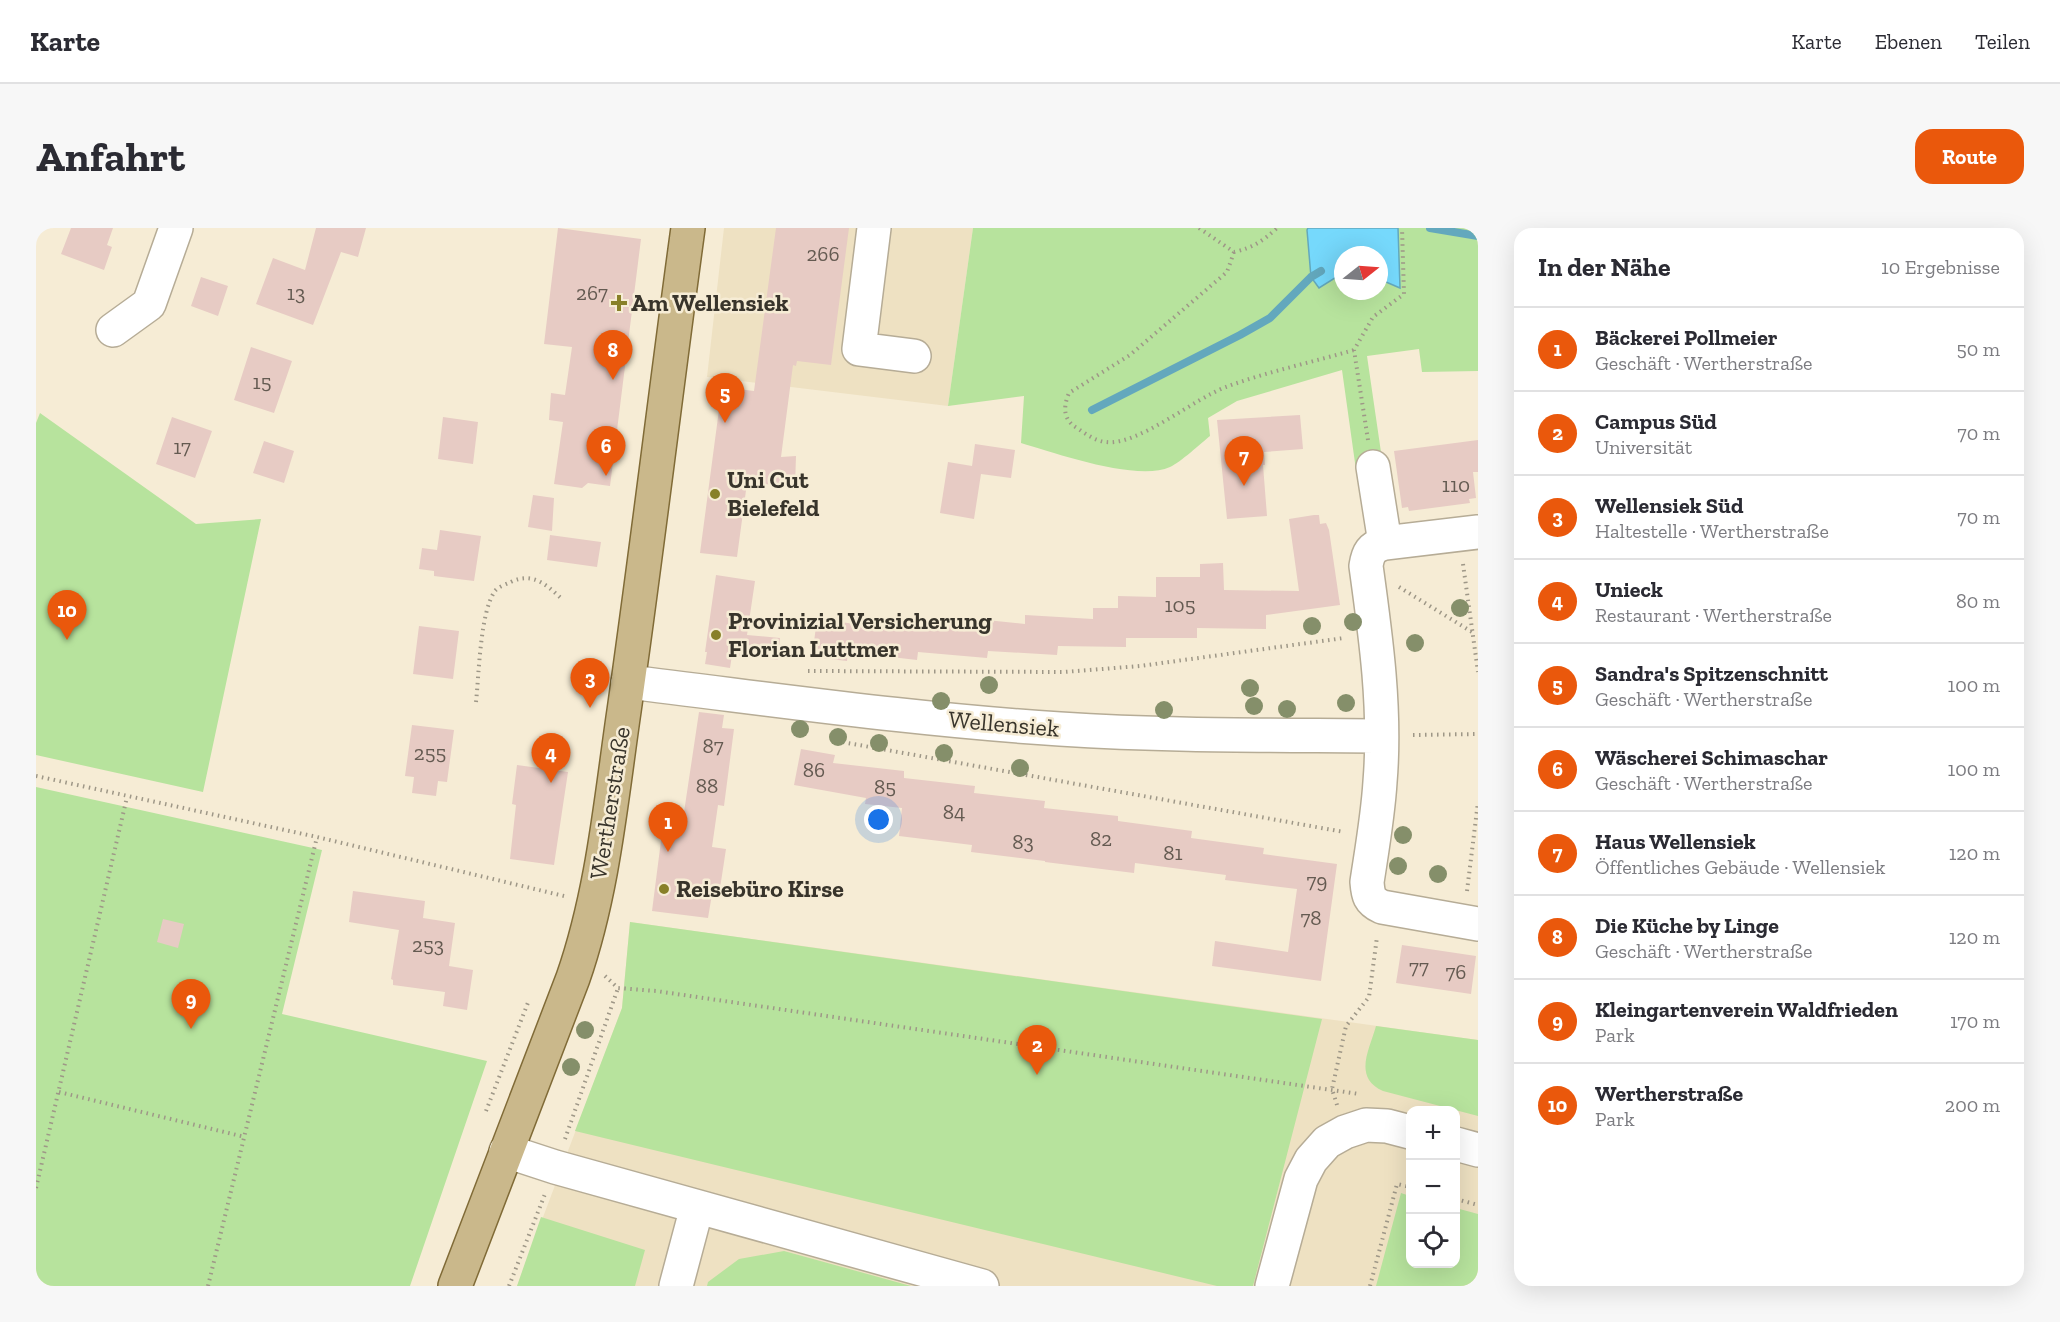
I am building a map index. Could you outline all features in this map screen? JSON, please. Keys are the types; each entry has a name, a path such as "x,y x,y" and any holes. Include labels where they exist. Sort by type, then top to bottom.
{"main road":[{"name":"Wertherstraße","path":"455,1286 585,945 596,896 628,682 688,228"}],"street":[{"path":"113,330 149,304 176,228"},
{"path":"874,228 859,349 914,356"},
{"path":"1372,467 1375,634 1380,681 1381,736 1380,782 1367,882 1368,895 1372,903 1382,907 1470,923"},
{"path":"1375,555 1468,533"},
{"name":"Wellensiek","path":"628,682 934,718 1049,728 1138,734 1381,736"},
{"path":"1272,1286 1301,1179 1311,1160 1327,1142 1365,1125 1387,1126 1406,1131"},
{"path":"1460,1145 1478,1150"},
{"path":"506,1151 555,1167 982,1286"},
{"path":"676,1286 697,1207"}],"path":[{"path":"1199,228 1234,252"},
{"path":"1234,252 1254,246 1277,228"},
{"path":"1372,467 1354,350 1372,317 1404,294 1402,228"},
{"path":"1234,252 1227,272 1130,355 1069,393 1065,403 1065,414 1071,424 1092,437 1106,442 1119,441 1148,430 1225,387 1354,350"},
{"path":"1468,533 1472,632 1478,672"},
{"path":"1375,555 1472,632"},
{"path":"476,702 484,627 489,605 496,589 519,578 544,582 563,600"},
{"path":"804,671 1064,672 1140,666 1375,634"},
{"path":"1420,735 1478,734"},
{"path":"826,740 1374,837"},
{"path":"36,776 317,837 565,896"},
{"path":"36,1188 127,797"},
{"path":"1470,923 1478,802"},
{"path":"208,1286 317,837"},
{"path":"562,907 567,885"},
{"path":"1345,1132 1332,1089 1346,1026 1369,997 1382,907"},
{"path":"618,988 668,993 1332,1089"},
{"path":"486,1112 532,992"},
{"path":"59,1092 245,1137"},
{"path":"1370,1286 1397,1184 1406,1186"},
{"path":"1460,1200 1478,1205"}],"shaded area":[{"path":"724,228 973,228 948,406 707,377"},
{"path":"630,922 1478,1040 1478,1286 517,1286 622,1008"}],"green space":[{"path":"973,228 1478,228 1478,371 1422,372 1419,349 1367,356 1383,466 1356,470 1342,370 1237,401 1208,418 1210,436 1174,465 1156,471 1117,469 1021,443 1024,396 948,406"},
{"path":"40,413 196,524 261,519 203,792 36,755 36,423"},
{"path":"36,787 322,850 282,1014 487,1061 410,1286 36,1286"},
{"path":"630,922 1322,1019 1253,1286 1217,1286 575,1131 622,1008"},
{"path":"1376,1026 1478,1040 1478,1116 1460,1111 1460,1106 1440,1106 1383,1091 1368,1078 1367,1054"},
{"path":"1401,1193 1406,1195 1406,1268 1460,1268 1460,1209 1478,1214 1478,1286 1376,1286"},
{"path":"541,1217 645,1250 635,1286 517,1286"},
{"path":"784,1251 911,1286 707,1286 708,1282 739,1259"}],"water":[{"path":"1308,228 1398,228 1400,288 1388,283 1388,246 1334,246 1334,279 1319,288 1311,277"}],"building":[{"path":"71,228 113,228 107,245 112,247 104,270 61,254"},
{"path":"316,228 366,228 358,257 341,252 313,325 256,304 273,258 305,270"},
{"path":"558,228 641,239 610,486 588,483 582,488 554,484 563,422 549,420 551,393 565,395 572,347 544,344"},
{"path":"776,228 849,228 831,365 797,361 796,366 793,365 781,457 796,456 795,486 747,483 737,557 700,553 722,387 754,391"},
{"path":"201,277 228,286 218,316 191,306"},
{"path":"251,347 292,361 274,413 234,400"},
{"path":"1300,415 1303,449 1264,452 1267,516 1227,519 1217,420"},
{"path":"172,417 212,431 195,478 156,464"},
{"path":"443,417 478,422 473,464 438,459"},
{"path":"1478,440 1478,472 1473,472 1476,498 1469,499 1470,503 1409,511 1408,507 1402,508 1394,451"},
{"path":"264,441 294,451 284,483 253,473"},
{"path":"975,444 1015,450 1011,478 981,474 974,519 940,513 948,462 972,466"},
{"path":"533,495 554,498 552,531 528,527"},
{"path":"1319,515 1320,524 1326,523 1329,530 1340,605 1266,615 1266,629 1197,628 1197,638 1126,638 1126,647 1058,646 1057,655 988,651 987,658 918,652 917,660 848,652 847,661 812,657 817,619 886,628 887,618 956,626 957,617 1025,624 1025,615 1093,619 1093,608 1118,608 1118,596 1156,597 1156,577 1200,577 1200,564 1223,563 1224,590 1299,591 1289,519"},
{"path":"440,530 481,536 474,581 434,576 434,571 419,569 422,548 437,550"},
{"path":"550,535 601,542 597,567 547,560"},
{"path":"716,575 755,581 747,635 780,638 778,660 732,655 730,668 705,664"},
{"path":"419,626 459,631 453,679 413,674"},
{"path":"699,712 724,715 722,728 734,729 724,806 718,805 712,847 726,849 719,895 712,894 708,918 652,911 663,825 666,818 683,819"},
{"path":"412,725 454,730 447,782 438,781 436,796 412,793 414,777 405,776"},
{"path":"801,749 835,755 833,763 904,771 904,778 975,786 974,793 1045,801 1044,808 1118,816 1118,821 1192,831 1191,838 1264,848 1263,854 1337,864 1321,981 1212,966 1215,941 1288,952 1297,889 1225,880 1226,875 1135,863 1134,873 1045,862 971,852 972,845 899,836 902,808 865,804 866,798 794,785"},
{"path":"517,765 568,772 554,865 510,859 516,805 512,804"},
{"path":"353,891 425,901 423,918 455,923 449,966 473,970 467,1010 443,1006 445,992 393,985 391,979 399,930 349,922"},
{"path":"163,919 184,924 178,948 157,942"},
{"path":"1402,945 1476,956 1471,994 1396,983"}],"waterway":[{"path":"1430,228 1478,236"},
{"path":"1092,410 1270,318 1311,277 1321,271"}],"place":[{"name":"Am Wellensiek","path":"619,303"},
{"name":"Die Küche by Linge","path":"613,380"},
{"name":"Sandra's Spitzenschnitt","path":"725,423"},
{"name":"Wäscherei Schimaschar","path":"606,476"},
{"name":"Haus Wellensiek","path":"1244,486"},
{"name":"Uni Cut Bielefeld","path":"715,494"},
{"name":"Provinizial Versicherung Florian Luttmer","path":"716,635"},
{"name":"Wertherstraße","path":"67,640"},
{"name":"Wellensiek Süd","path":"590,708"},
{"name":"Unieck","path":"551,783"},
{"name":"Bäckerei Pollmeier","path":"668,852"},
{"name":"Reisebüro Kirse","path":"664,889"},
{"name":"Kleingartenverein Waldfrieden","path":"191,1029"},
{"name":"Campus Süd","path":"1037,1075"}]}
